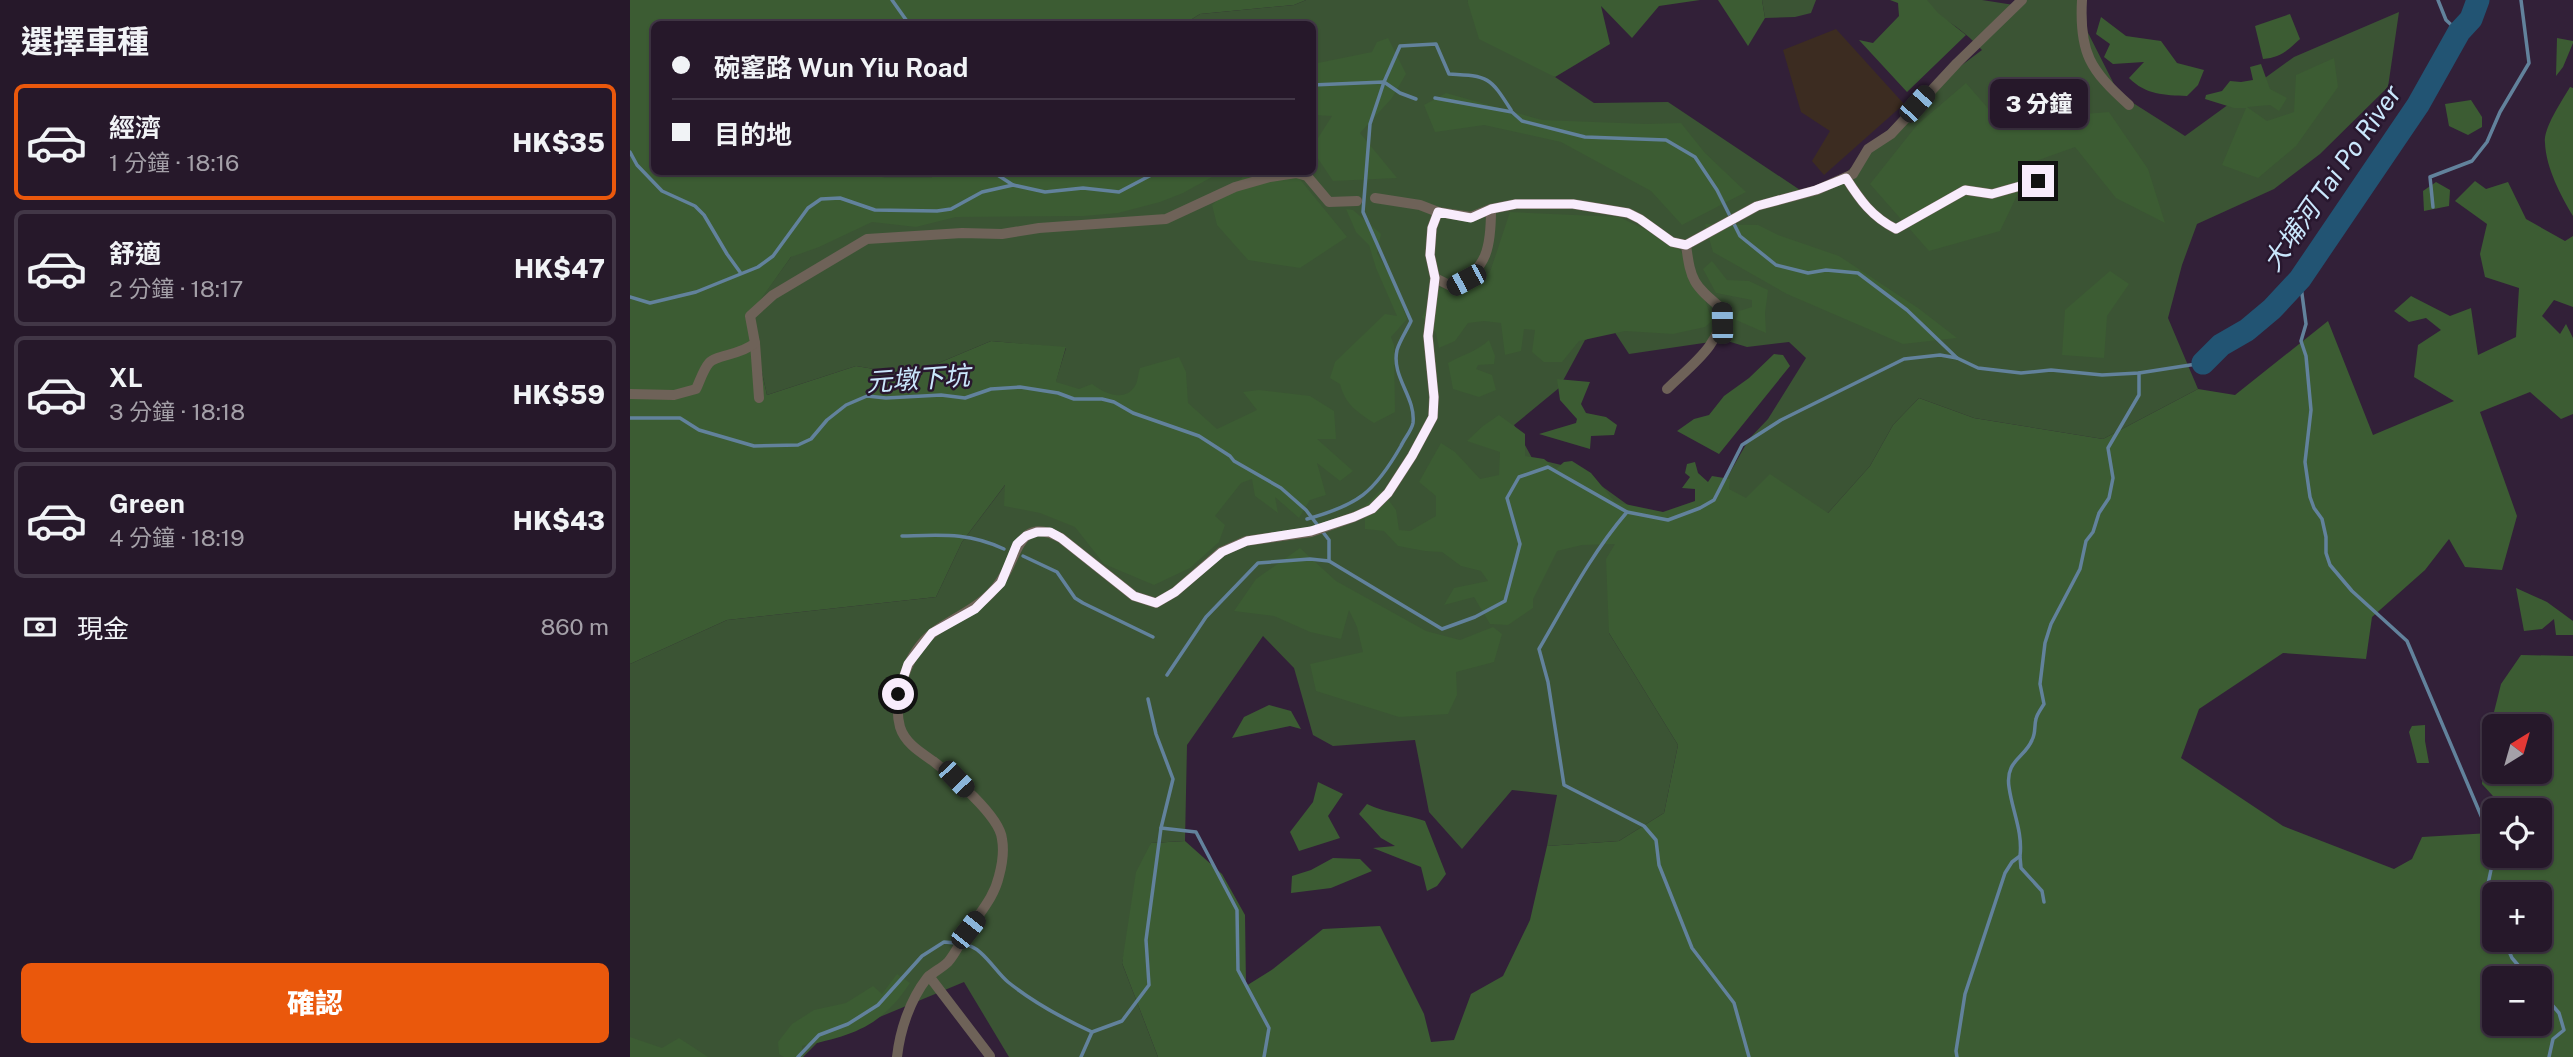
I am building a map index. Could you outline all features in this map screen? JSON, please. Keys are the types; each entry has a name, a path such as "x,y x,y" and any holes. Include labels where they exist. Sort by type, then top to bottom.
{"street":[{"path":"1375,198 1420,205 1438,212 1471,218 1491,209 1516,204 1573,204 1628,213 1672,242 1686,245 1757,206 1816,190 1853,174 1868,149 1891,134 1957,63 2022,0"},
{"path":"2082,0 2081,23 2087,56 2101,80 2129,104"},
{"path":"759,398 755,342 750,316 773,295 867,239 962,233 1002,234 1039,228 1166,219 1235,187 1280,175"},
{"path":"1296,175 1307,176 1329,202 1357,201"},
{"path":"1846,178 1878,220 1896,229 1965,190 1992,194 2038,181"},
{"path":"1435,278 1453,287 1477,270 1485,260 1489,248 1491,209"},
{"path":"897,1057 905,1023 929,976 949,961 993,895 999,876 1003,837 980,803 956,779 904,737 900,725 898,694 908,664 932,633 975,609 1001,583 1017,544 1031,534 1050,532 1061,538 1134,596 1156,603 1175,592 1222,552 1247,541 1322,529 1372,509 1388,493 1433,417 1434,397 1428,336 1435,278 1430,243 1438,212"},
{"path":"1667,389 1710,347 1722,323 1722,309 1701,291 1690,275 1686,245"},
{"path":"630,394 651,396 685,393 696,389 713,359 745,351 755,342"},
{"path":"929,976 990,1056"}],"shaded area":[{"path":"1836,29 1904,104 1824,175 1812,161 1830,131 1801,112 1783,50"}],"green space":[{"path":"630,0 1306,0 1294,5 1200,14 1189,21 651,21 651,175 892,175 882,178 932,178 932,175 1216,175 1160,202 1118,213 1084,216 956,217 916,227 872,222 791,257 749,316 767,395 856,366 910,375 991,341 1066,347 1056,382 1079,389 1092,384 1114,395 1130,391 1136,384 1140,368 1179,357 1186,372 1188,403 1217,429 1257,410 1243,392 1259,390 1310,396 1334,411 1336,439 1317,439 1353,471 1340,481 1317,463 1326,495 1310,500 1299,518 1275,497 1278,513 1255,496 1252,479 1241,483 1215,516 1225,525 1219,542 1190,568 1154,585 1104,564 1075,527 1040,513 1004,506 1005,485 962,542 936,597 727,620 630,664"},
{"path":"1306,0 1467,0 1555,77 1594,103 1668,102 1803,192 1846,173 1923,94 1982,50 1947,21 1906,0 1982,0 2014,5 2021,0 2080,0 2080,17 2119,94 2185,136 2294,57 2399,12 2388,87 2320,154 2274,189 2197,224 2182,265 2168,318 2198,389 2103,439 1974,418 1919,398 1893,425 1870,466 1828,513 1747,498 1609,633 1678,745 1664,813 1619,841 1547,846 1557,795 1512,790 1462,849 1429,812 1415,740 1333,746 1313,735 1294,668 1263,636 1187,745 1185,841 1151,843 1122,963 1158,1057 1009,1057 964,982 817,1043 803,1057 630,1057 630,664 727,620 936,597 962,542 1037,443 1066,348 991,341 910,375 856,366 767,395 749,315 840,189 890,175 1316,175 1316,21 1189,21 1200,14 1294,5","holes":["1612,328 1629,354 1724,340 1747,347 1789,342 1806,358 1768,419 1749,439 1712,504 1650,521 1578,469 1532,458 1514,425 1559,388 1585,340"]},
{"path":"1467,0 1700,0 1659,6 1632,38 1601,6 1610,44 1555,77 1479,39"},
{"path":"1718,0 1762,0 1765,18 1748,46"},
{"path":"1762,0 1816,0 1811,13 1795,17 1765,18"},
{"path":"1890,0 1927,0 1938,13 1966,35 1907,92 1859,40 1873,43 1899,16 1898,3"},
{"path":"2290,14 2300,39 2279,55 2263,59 2255,26"},
{"path":"2101,17 2126,36 2161,41 2177,63 2204,70 2198,85 2187,96 2156,93 2135,84 2129,78 2144,62 2113,64 2104,57 2110,44 2096,34"},
{"path":"1388,38 1406,74 1392,98 1360,133 1397,178 1333,181 1316,156 1316,141 1332,116 1316,115 1316,63 1372,52 1377,42"},
{"path":"2557,38 2573,43 2563,67 2556,76"},
{"path":"2334,58 2338,87 2296,146 2258,178 2222,165 2246,108 2234,108 2205,99 2206,95 2222,91 2230,81 2253,80 2250,67 2261,64 2270,89 2287,98 2279,111 2270,105 2247,107 2267,121 2294,112 2296,75"},
{"path":"1966,83 1999,121 2109,112 2148,169 2165,223 2116,198 2075,147 2033,162 2000,231 1929,251 1870,184 1917,125"},
{"path":"2570,87 2573,88 2573,216 2551,172 2545,143 2550,122"},
{"path":"1446,93 1542,120 1681,123 1705,153 1746,192 1682,225 1651,191 1561,142 1484,125 1435,132 1424,105"},
{"path":"2471,100 2482,117 2482,127 2468,135 2449,126 2445,104"},
{"path":"1296,175 1347,237 1300,268 1248,260 1217,225 1212,205 1244,176"},
{"path":"2475,181 2486,189 2508,182 2526,219 2565,241 2573,236 2573,307 2554,300 2542,316 2560,334 2566,324 2573,338 2573,414 2561,419 2530,392 2480,412 2517,516 2502,570 2465,567 2449,539 2425,570 2372,617 2366,659 2283,653 2199,709 2181,758 2283,826 2394,869 2412,859 2422,837 2482,833 2482,868 2552,868 2552,798 2495,798 2482,784 2552,784 2552,714 2494,714 2501,684 2521,655 2573,656 2573,1057 1158,1057 1122,963 1136,872 1151,843 1185,841 1222,874 1245,915 1246,986 1273,969 1323,929 1380,926 1424,1014 1431,1042 1454,1040 1471,994 1503,976 1530,920 1547,846 1619,841 1664,813 1678,745 1609,633 1606,559 1615,544 1582,545 1557,551 1533,599 1533,608 1508,625 1490,624 1474,597 1444,605 1454,588 1488,581 1481,571 1461,566 1442,552 1398,546 1384,531 1365,529 1365,506 1381,490 1396,510 1399,530 1410,531 1436,516 1436,496 1419,482 1441,443 1455,452 1480,479 1499,475 1500,452 1467,441 1499,415 1525,434 1525,456 1544,459 1556,469 1564,462 1572,461 1591,473 1615,502 1663,512 1695,501 1695,489 1682,488 1690,477 1685,473 1687,464 1695,462 1698,473 1708,482 1712,476 1730,479 1729,489 1746,498 1770,474 1828,513 1870,466 1893,425 1919,398 1974,418 2103,439 2198,389 2235,395 2328,321 2373,435 2454,401 2414,377 2418,345 2441,330 2426,318 2409,322 2394,311 2411,296 2450,316 2471,308 2478,355 2516,337 2519,288 2485,277 2480,254 2487,224 2455,201"},
{"path":"2436,182 2450,190 2449,206 2424,211 2423,191"},
{"path":"1346,209 1353,210 1381,234 1377,253 1394,283 1407,319 1391,337 1394,345 1395,412 1374,423 1352,407 1340,384 1330,378 1335,362 1385,314 1397,316 1369,245 1356,232"},
{"path":"1510,212 1619,217 1677,246 1697,276 1712,321 1705,327 1673,334 1625,331 1579,341 1562,362 1544,362 1532,352 1535,330 1524,329 1521,351 1505,355 1501,323 1484,321 1468,323 1455,341 1439,348 1436,333 1422,317 1438,288 1465,290 1490,272"},
{"path":"1705,224 1758,225 1778,235 1839,256 1918,308 1957,338 1903,344 1787,294 1713,252"},
{"path":"1712,261 1727,280 1749,281 1768,290 1766,333 1736,320 1739,311 1752,307 1752,300 1716,293 1703,269"},
{"path":"2110,271 2129,284 2107,316 2104,358 2062,355 2065,310"},
{"path":"1489,340 1495,356 1494,364 1478,365 1476,369 1492,375 1496,390 1479,397 1453,389 1448,363"},
{"path":"1774,354 1783,355 1790,366 1719,454 1677,431 1694,419 1709,415 1724,396 1749,378"},
{"path":"1557,379 1590,382 1581,404 1586,413 1606,417 1617,425 1614,435 1591,436 1590,449 1539,434 1576,423 1577,419 1560,400"},
{"path":"1300,548 1336,581 1426,631 1460,640 1493,627 1502,634 1494,662 1456,672 1457,695 1448,714 1399,717 1316,691 1310,664 1363,652 1357,627 1349,610 1341,639 1310,632 1274,616 1234,611 1256,579"},
{"path":"2516,588 2547,602 2573,621 2573,635 2556,635 2554,619 2542,629 2524,631"},
{"path":"1269,705 1291,711 1301,729 1290,726 1232,738 1244,717"},
{"path":"2425,725 2429,763 2417,763 2409,732 2412,726"},
{"path":"1318,782 1343,794 1328,816 1340,838 1299,851 1290,832 1313,802"},
{"path":"1367,804 1425,821 1446,874 1437,886 1427,891 1421,867 1373,848 1395,846 1381,838 1359,814"},
{"path":"1333,858 1360,859 1372,871 1331,888 1291,893 1292,876 1311,870"},
{"path":"897,974 910,983 876,1020 836,1038 802,1046 803,1057 784,1057 779,1054 778,1042 792,1024 814,1010 846,1003 873,986 882,994"},
{"path":"630,1037 662,1048 679,1038 708,1057 630,1057"}],"waterway":[{"path":"892,0 907,21"},
{"path":"2438,0 2446,20 2459,32"},
{"name":"大埔河 Tai Po River","path":"2203,363 2221,345 2247,330 2272,309 2300,279 2418,105 2459,32 2471,19 2478,0"},
{"path":"2433,207 2430,177 2472,161 2487,142 2500,112 2529,63 2521,0"},
{"path":"1307,519 1352,502 1373,486 1391,462 1413,423 1411,404 1396,360 1398,346 1411,321 1363,212 1370,124 1400,46 1436,44 1449,74 1487,80 1511,110"},
{"path":"1316,85 1384,82 1400,93 1416,99"},
{"path":"1435,98 1512,112 1522,121 1585,137 1666,140 1695,157 1717,190 1740,236 1776,265 1808,273 1826,270 1858,273 1907,310 1957,358 1978,368 2021,373 2051,370 2102,375 2139,373 2203,363"},
{"path":"630,152 637,165 662,191 695,206 704,215 740,272"},
{"path":"998,175 1013,185"},
{"path":"630,297 650,303 696,292 758,267 773,256 808,208 821,199 840,198 875,210 937,211 951,209 982,192 1013,185 1045,192 1083,188 1119,192 1151,175"},
{"path":"2300,279 2306,324 2301,341 2306,356 2311,410 2305,462 2310,497 2322,519 2326,553 2330,565 2352,591 2407,641 2485,825 2492,865 2488,882"},
{"path":"1167,675 1206,617 1258,563 1310,559 1329,561 1442,629 1475,617 1505,601 1520,544 1507,498 1519,477 1548,467 1627,512 1668,520 1714,500 1742,445 1781,420 1904,359 1940,355 1957,358"},
{"path":"1957,1057 1965,994 2005,873 2020,856 2019,830 2009,787 2010,771 2029,746 2037,717 2044,704 2040,684 2045,643 2051,624 2080,569 2086,541 2109,498 2113,478 2108,448 2139,395 2139,373"},
{"name":"元墩下坑","path":"630,418 680,418 699,430 754,446 798,445 811,439 827,420 846,405 867,396 886,398 941,395 965,398 991,389 1020,387 1058,393 1074,399 1102,399 1199,436 1234,461 1281,488 1306,510 1329,540 1329,561"},
{"path":"1627,512 1591,561 1539,649 1548,682 1564,785 1644,826 1656,840 1659,865 1692,948 1734,1003 1749,1057"},
{"path":"902,536 966,537 1004,549"},
{"path":"1023,556 1057,572 1075,598 1083,603 1153,637"},
{"path":"963,944 976,949 1008,982 1028,997 1081,1027 1092,1032 1122,1021 1149,985 1146,940 1161,828 1173,779 1156,734 1148,699"},
{"path":"1161,828 1196,832 1237,910 1238,970 1269,1028 1264,1057"},
{"path":"2020,857 2021,868 2042,891 2044,902"},
{"path":"798,1057 819,1035 848,1024 878,1005 922,956 944,942 956,943"},
{"path":"2509,952 2519,966"},
{"path":"2549,1057 2553,1039 2564,1030 2559,1013 2552,1005"},
{"path":"1081,1057 1092,1032"}],"route":[{"path":"898,694 908,664 932,633 975,609 1001,583 1017,544 1026,536 1037,532 1050,532 1134,596 1156,603 1175,592 1222,552 1247,541 1322,529 1372,509 1388,493 1433,417 1434,397 1428,336 1435,278 1430,255 1432,228 1438,212 1471,218 1491,209 1516,204 1573,204 1628,213 1672,242 1686,245 1757,206 1816,190 1846,178 1878,220 1896,229 1965,190 1992,194 2038,181"}]}
